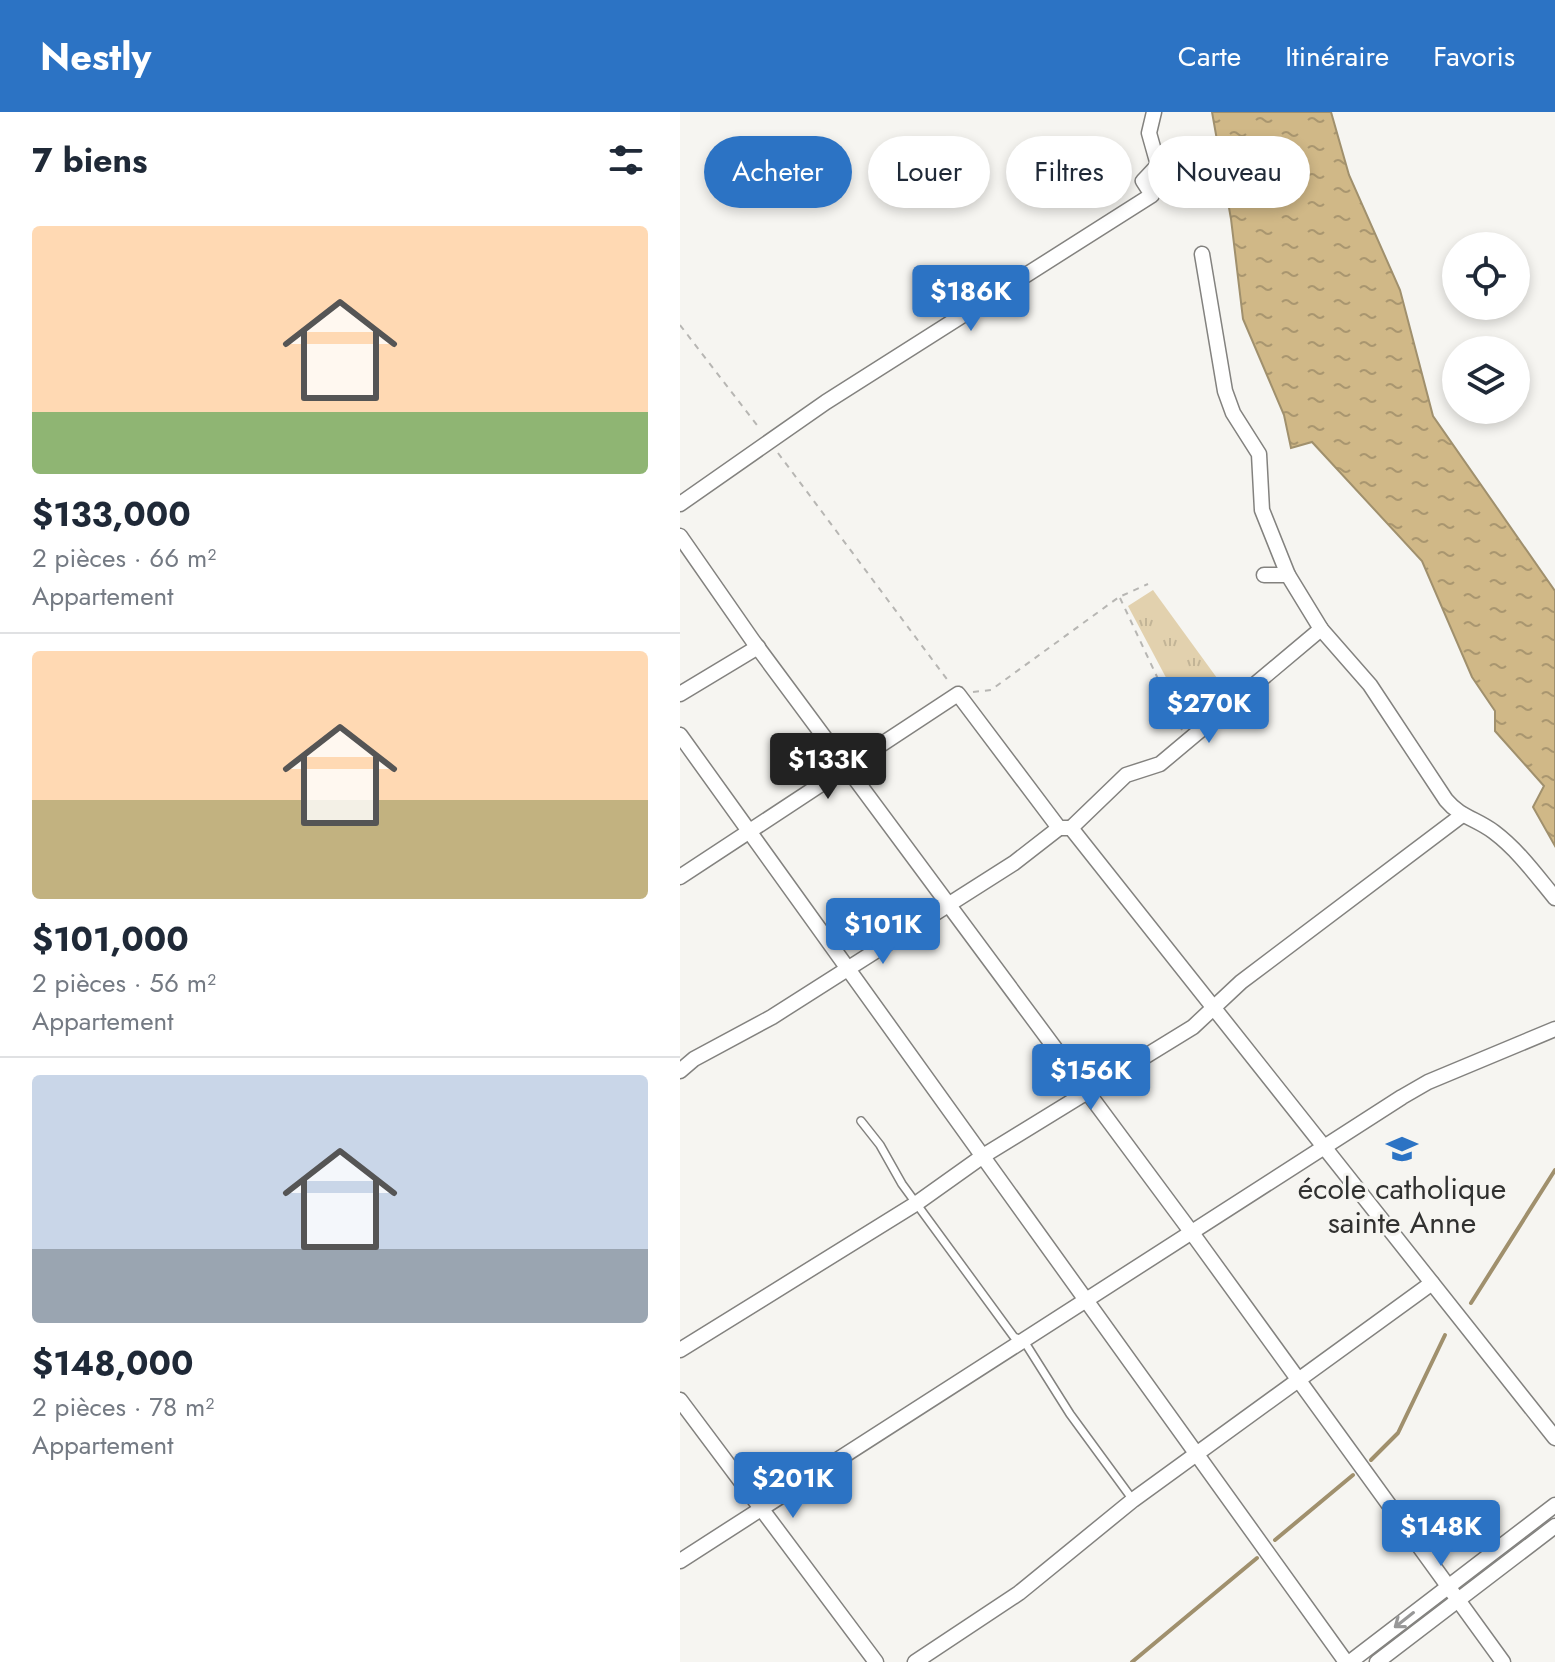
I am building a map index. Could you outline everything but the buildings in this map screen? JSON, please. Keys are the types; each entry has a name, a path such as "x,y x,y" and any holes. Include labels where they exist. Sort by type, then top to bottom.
{"street":[{"path":"680,504 826,402 1152,195 1143,181 1158,165 1149,133 1154,112"},
{"path":"1202,254 1225,391 1233,413 1259,454 1264,517 1288,575 1321,629 1370,685 1432,781 1461,816 1483,825 1505,840 1555,898"},
{"path":"680,536 758,647 1192,1233 1503,1662"},
{"path":"1264,575 1288,575"},
{"path":"680,1071 694,1059 772,1017 946,903 1014,863 1065,828 1126,775 1160,764 1321,629"},
{"path":"680,694 758,647"},
{"path":"680,876 958,694 1215,1009 1555,1438"},
{"path":"680,735 1348,1662 1555,1505"},
{"path":"680,1350 917,1203 983,1156 1193,1027 1254,971 1461,816"},
{"path":"680,1561 1428,1082 1555,1029"},
{"path":"915,1662 1019,1593 1133,1500 1432,1283"},
{"path":"680,1400 876,1662"},
{"path":"1377,1662 1555,1526"}],"lane":[{"path":"861,1121 1014,1337 1024,1341 1070,1414 1133,1500"}],"path":[{"path":"680,325 958,694 991,690 1119,597 1148,584"},
{"path":"1119,597 1186,740"}],"green space":[{"path":"1153,590 1225,689 1188,719 1128,606"}],"water":[{"path":"1212,112 1331,112 1349,175 1400,290 1433,416 1555,591 1555,846 1533,807 1544,786 1495,731 1495,711 1472,677 1422,561 1312,442 1291,448 1284,415 1243,319 1229,208 1310,208 1310,136 1216,136"}],"waterway":[{"path":"1471,1303 1555,1170"},
{"path":"1371,1460 1398,1433 1445,1335"},
{"path":"1275,1540 1353,1475"},
{"path":"1132,1662 1257,1558"}],"place":[{"name":"école catholique sainte Anne","path":"1402,1149"}]}
